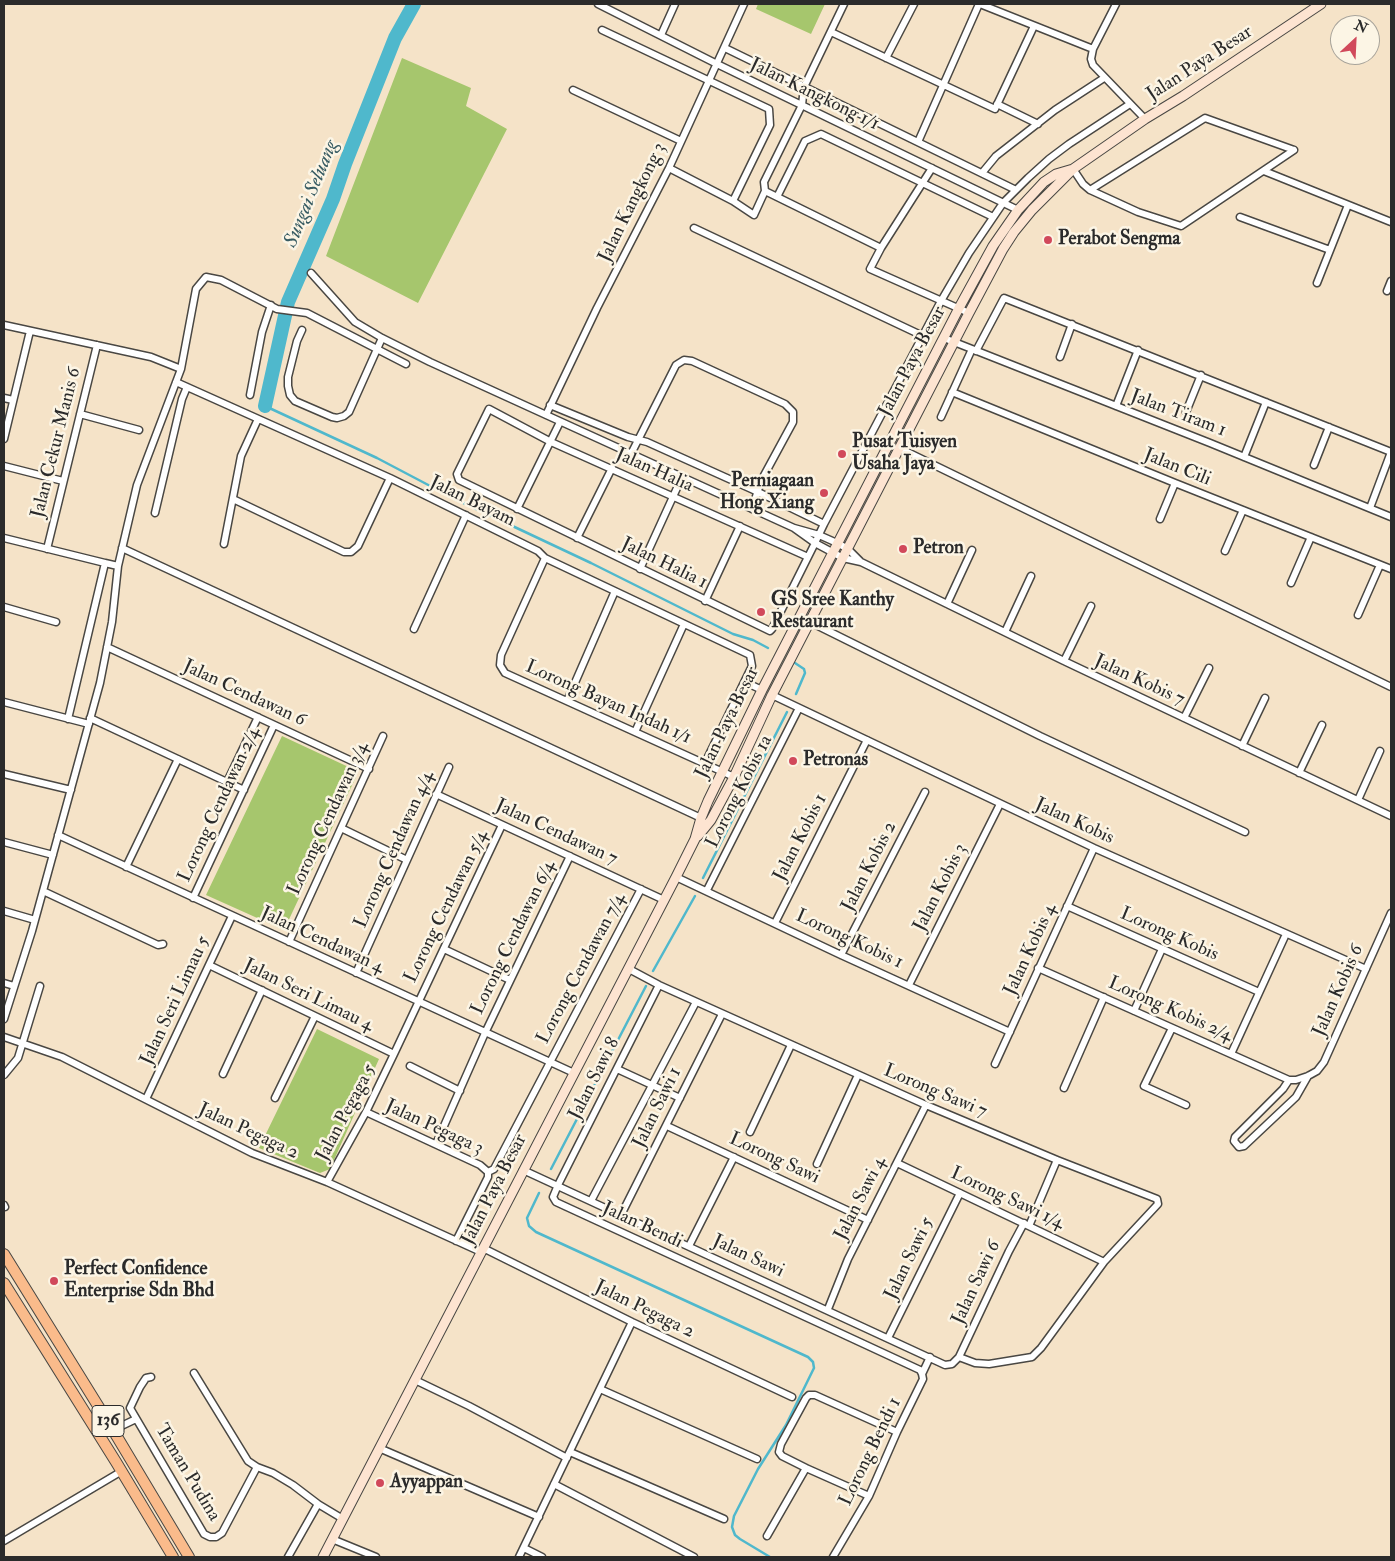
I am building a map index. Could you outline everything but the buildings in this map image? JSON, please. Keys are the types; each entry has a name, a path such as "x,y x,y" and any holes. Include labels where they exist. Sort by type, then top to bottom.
{"main road":[{"name":"136","path":"4,1257 113,1430 189,1557"},
{"name":"136","path":"4,1283 122,1471 173,1557"}],"street":[{"name":"Jalan Kangkong 1/1","path":"598,4 610,6 661,36 1018,210"},
{"path":"661,36 675,4"},
{"name":"Jalan Kangkong 3","path":"546,415 597,308 669,168 708,79 725,48 744,4"},
{"path":"669,168 733,201 754,215 765,191 764,182 802,105 804,87 844,4"},
{"path":"886,58 914,4"},
{"path":"918,142 979,4 1093,49"},
{"path":"1116,4 1093,49 1091,59 1093,65 1104,78 1145,120"},
{"name":"Jalan Paya Besar","path":"695,839 712,820 772,695 968,313 1014,232 1032,210 1073,169 1321,4"},
{"path":"996,107 1034,26"},
{"path":"602,30 768,109 770,124 733,201"},
{"path":"831,32 943,86 1038,124"},
{"path":"725,48 1016,190"},
{"path":"982,173 996,156 1104,78"},
{"path":"573,90 681,141"},
{"name":"Jalan Halia 1","path":"457,477 459,480 517,509 770,631 824,524 968,253 1003,203 1048,159 1130,104"},
{"path":"1073,169 1083,184 1090,190 1138,212 1181,226 1294,150 1205,118 1090,190"},
{"path":"777,197 805,141 821,134 993,217"},
{"path":"932,168 881,248 870,269 968,313"},
{"name":"Jalan Paya Besar","path":"323,1557 676,877 695,839 701,818 762,690 959,308 993,246 1018,210 1044,182 1056,174 1073,169"},
{"path":"1264,171 1391,222"},
{"path":"765,191 881,248"},
{"path":"1317,283 1348,205"},
{"path":"1240,217 1330,250"},
{"path":"694,228 923,336"},
{"path":"311,273 355,322 382,338 560,422 794,528 819,535 837,543 848,549 864,564"},
{"path":"4,1018 35,920 90,721 100,683 112,622 118,566 137,485 181,369 196,289 206,277 221,280 274,307 307,313 406,364"},
{"path":"1387,291 1391,281"},
{"path":"941,417 974,350 1004,298 1391,452 1370,508"},
{"path":"250,395 262,332 274,307"},
{"path":"1060,357 1072,324"},
{"path":"4,325 151,357 181,369"},
{"path":"302,330 288,377 290,394 295,401 337,418 349,412 382,338"},
{"path":"4,439 30,331"},
{"name":"Jalan Tiram 1","path":"944,338 1391,516"},
{"name":"Jalan Cekur Manis 6","path":"47,549 97,345"},
{"path":"1116,406 1138,350"},
{"path":"631,454 676,365 684,360 692,361 784,404 792,412 793,422 761,481 752,509"},
{"path":"1186,412 1200,375"},
{"name":"Jalan Bayam","path":"176,382 390,478 538,552 545,558 750,655 752,666 746,682"},
{"path":"155,513 182,399 187,387"},
{"name":"Jalan Cili","path":"952,392 1391,569"},
{"path":"4,398 13,400"},
{"path":"1244,457 1266,402"},
{"path":"550,406 628,437 647,442 824,524"},
{"name":"Jalan Halia","path":"457,477 489,409 551,442 808,557"},
{"path":"80,414 139,430"},
{"path":"224,544 241,456 258,419"},
{"path":"517,509 560,422"},
{"path":"1314,465 1329,427"},
{"path":"899,448 1391,687"},
{"path":"4,466 63,481"},
{"path":"577,538 612,468"},
{"path":"640,569 682,477"},
{"path":"233,499 344,552 351,552 358,546 390,478"},
{"path":"1160,519 1175,483"},
{"path":"1225,551 1243,510"},
{"path":"414,629 466,515"},
{"path":"705,601 740,526"},
{"path":"794,528 815,543 843,558 864,564"},
{"path":"1291,583 1311,537"},
{"path":"4,538 118,566"},
{"path":"122,548 701,818"},
{"path":"947,604 972,550"},
{"name":"Lorong Bayan Indah 1/1","path":"545,558 501,656 500,664 505,673 734,777"},
{"path":"68,719 105,563"},
{"name":"Jalan Kobis 7","path":"864,564 1064,662 1391,816"},
{"path":"1358,615 1380,565"},
{"path":"1005,632 1032,576"},
{"path":"566,701 615,590"},
{"path":"1064,662 1091,606"},
{"path":"4,608 56,622"},
{"path":"810,622 1040,736 1246,832"},
{"path":"635,732 684,624"},
{"name":"Jalan Cendawan 6","path":"107,647 369,769"},
{"path":"1184,718 1209,668"},
{"path":"705,763 746,682 762,690"},
{"name":"Jalan Kobis","path":"772,695 1094,848 1366,969"},
{"path":"1242,746 1265,698"},
{"path":"4,702 68,719 90,721 244,790"},
{"name":"Lorong Kobis 1a","path":"707,890 799,708"},
{"path":"227,782 258,717"},
{"name":"Lorong Cendawan 2/4","path":"193,898 274,725"},
{"path":"1299,773 1322,725"},
{"name":"Lorong Cendawan 3/4","path":"288,942 384,736"},
{"name":"Jalan Kobis 1","path":"775,923 867,740"},
{"path":"1358,800 1380,750"},
{"path":"126,867 178,759"},
{"name":"Lorong Cendawan 4/4","path":"356,973 449,766"},
{"path":"4,774 71,790"},
{"name":"Jalan Kobis 2","path":"842,955 925,792"},
{"name":"Jalan Cendawan 7","path":"436,794 664,900"},
{"name":"Jalan Kobis 3","path":"909,985 1000,804"},
{"name":"Lorong Cendawan 5/4","path":"418,1002 502,825"},
{"path":"341,828 407,860"},
{"name":"Jalan Cendawan 4","path":"58,835 574,1073"},
{"path":"4,842 53,854"},
{"name":"Jalan Kobis 4","path":"995,1064 1094,848"},
{"name":"Lorong Cendawan 6/4","path":"436,1144 485,1033 570,856"},
{"name":"Lorong Kobis 1","path":"676,877 1010,1032"},
{"name":"Lorong Cendawan 7/4","path":"456,1241 488,1177 488,1172 494,1169 641,889"},
{"path":"43,892 158,945 163,944"},
{"name":"Lorong Kobis","path":"1067,906 1259,992"},
{"path":"4,911 35,920"},
{"name":"Jalan Kobis 6","path":"1289,1080 1283,1089 1235,1137 1234,1141 1239,1146 1244,1146 1296,1096 1308,1076 1317,1071 1324,1062 1391,913"},
{"name":"Jalan Seri Limau 5","path":"146,1099 232,916"},
{"path":"1231,1054 1286,934"},
{"path":"444,948 510,980"},
{"path":"1134,1011 1162,949"},
{"name":"Jalan Seri Limau 4","path":"209,964 394,1054"},
{"name":"Lorong Kobis 2/4","path":"1038,968 1289,1080"},
{"name":"Lorong Sawi 7","path":"629,969 722,1014 926,1105 1057,1160 1158,1199 1158,1204 1104,1262"},
{"path":"4,983 14,986"},
{"name":"Jalan Sawi 8","path":"558,1185 659,985"},
{"path":"4,1075 18,1058 40,986"},
{"path":"223,1074 262,990"},
{"path":"1064,1088 1104,997"},
{"name":"Jalan Pegaga 5","path":"327,1182 366,1112 418,1002"},
{"path":"591,1201 696,1002"},
{"name":"Jalan Sawi 1","path":"621,1215 722,1014"},
{"path":"275,1098 315,1016"},
{"path":"1172,1028 1144,1086 1186,1105"},
{"name":"Jalan Pegaga 2","path":"4,1037 62,1057 252,1153 327,1182 456,1241 482,1250 792,1398"},
{"path":"750,1132 791,1045"},
{"path":"410,1066 460,1091"},
{"path":"616,1069 680,1098"},
{"path":"817,1164 858,1075"},
{"path":"1289,1080 1308,1076"},
{"name":"Jalan Sawi 4","path":"828,1309 848,1259 926,1105"},
{"name":"Jalan Pegaga 3","path":"366,1112 480,1165 488,1172"},
{"name":"Lorong Sawi","path":"667,1126 868,1220"},
{"path":"689,1246 734,1157"},
{"name":"Jalan Sawi 6","path":"959,1357 1008,1251 1026,1224 1057,1160"},
{"name":"Lorong Sawi 1/4","path":"897,1163 1104,1262"},
{"name":"Jalan Sawi","path":"524,1170 828,1309 945,1365 952,1364 959,1357"},
{"name":"Jalan Bendi","path":"558,1185 553,1197 556,1202 920,1370 922,1374"},
{"name":"Jalan Sawi 5","path":"888,1338 960,1193"},
{"path":"959,1357 989,1364 1032,1357 1041,1348 1104,1262"},
{"path":"519,1557 632,1322"},
{"name":"Lorong Bendi 1","path":"833,1557 869,1496 923,1379 922,1374 930,1357"},
{"path":"194,1373 248,1462 274,1473 343,1519"},
{"name":"Taman Pudina","path":"152,1377 146,1378 130,1408 204,1534 216,1537 222,1534 257,1467"},
{"path":"415,1380 568,1455 724,1519"},
{"path":"600,1389 757,1459"},
{"path":"869,1496 782,1456 779,1452 781,1444 809,1394 897,1432"},
{"path":"113,1430 136,1419"},
{"path":"380,1448 539,1518"},
{"path":"768,1536 806,1468"},
{"path":"4,1541 122,1471"},
{"path":"554,1484 694,1557"},
{"path":"288,1557 318,1504"},
{"path":"332,1539 376,1557"},
{"path":"524,1548 542,1557"}],"green space":[{"path":"758,4 825,4 811,34 756,9"},
{"path":"402,58 471,88 466,106 507,129 418,303 326,256"},
{"path":"282,736 355,770 356,777 284,930 206,895"},
{"path":"317,1029 379,1059 330,1169 320,1173 259,1148"}],"waterway":[{"name":"Sungai Seluang","path":"265,406 288,302 333,199 395,38 414,4"},
{"path":"265,406 377,458 453,498 591,563 733,634 753,640 768,648"},
{"path":"795,663 804,669 805,673 796,694"},
{"path":"703,878 787,712"},
{"path":"653,971 695,896"},
{"path":"551,1169 646,986"},
{"path":"539,1193 527,1218 529,1226 536,1232 808,1357 813,1362 814,1368 786,1425 758,1469 734,1516 732,1527 735,1535 770,1557"}],"place":[{"name":"Perabot Sengma","path":"1048,240"},
{"name":"Pusat Tuisyen Usaha Jaya","path":"842,454"},
{"name":"Perniagaan Hong Xiang","path":"824,493"},
{"name":"Petron","path":"903,549"},
{"name":"GS Sree Kanthy Restaurant","path":"761,612"},
{"name":"Petronas","path":"793,761"},
{"name":"Perfect Confidence Enterprise Sdn Bhd","path":"54,1281"},
{"name":"Ayyappan","path":"380,1483"}]}
